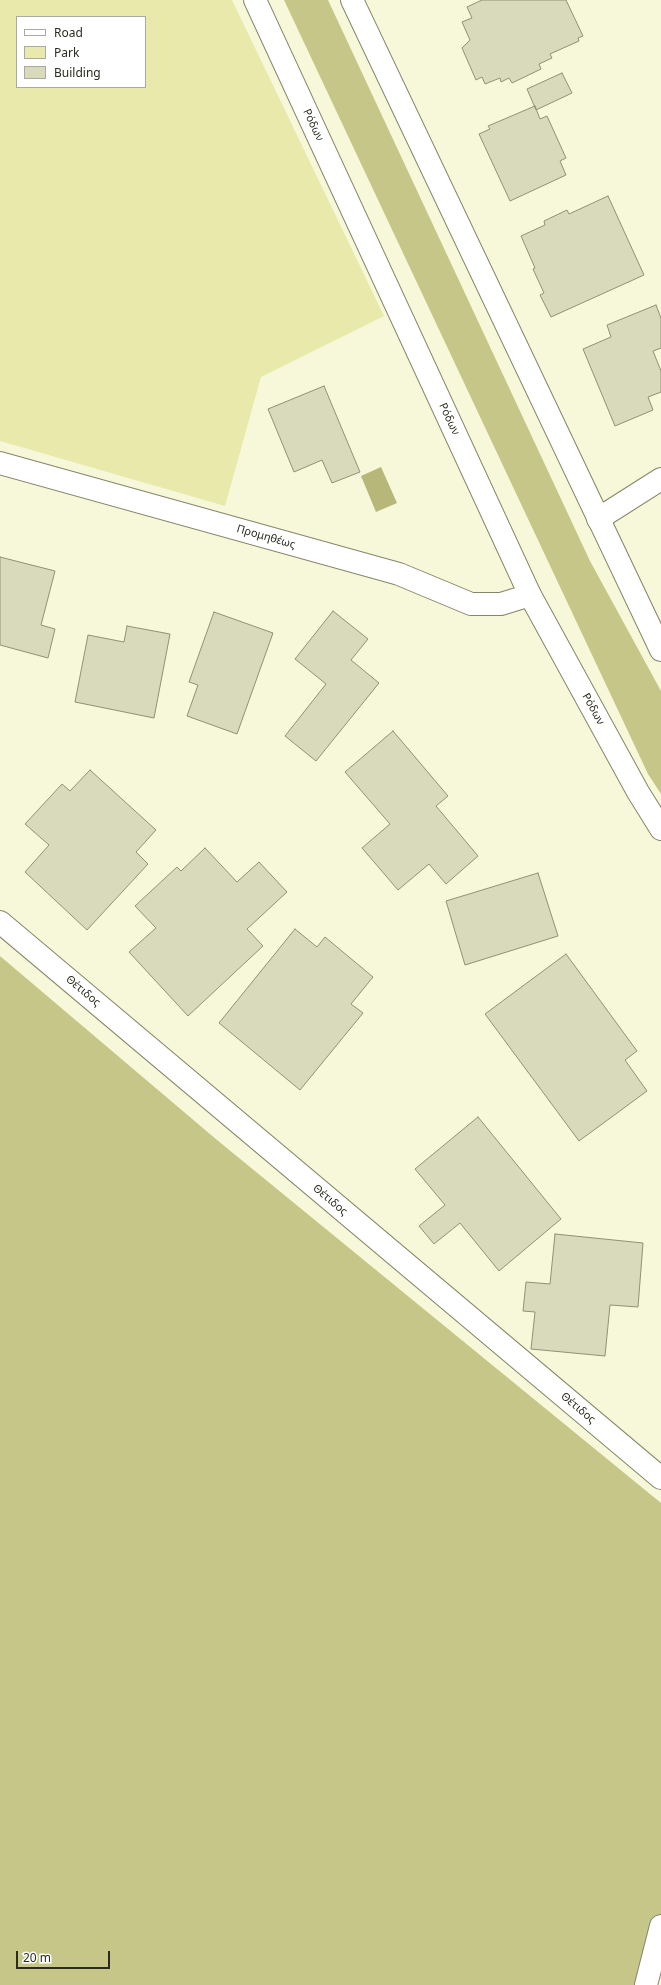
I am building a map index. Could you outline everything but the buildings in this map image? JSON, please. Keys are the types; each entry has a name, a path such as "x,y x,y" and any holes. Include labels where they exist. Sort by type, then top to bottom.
{"street":[{"name":"Ρόδων","path":"255,0 530,595 638,792 661,829"},
{"path":"352,0 661,650"},
{"name":"Προμηθέως","path":"0,463 399,574 471,604 501,604 530,595"},
{"path":"598,519 661,479"},
{"name":"Θέτιδος","path":"0,922 661,1478"},
{"path":"646,1985 661,1926"}],"green space":[{"path":"0,0 232,0 384,316 261,377 225,506 0,441"}],"shaded area":[{"path":"284,0 328,0 590,561 661,691 661,794 648,774"},
{"path":"381,467 397,503 376,512 361,476"},
{"path":"0,956 217,1140 661,1503 661,1917 642,1985 0,1985"}]}
